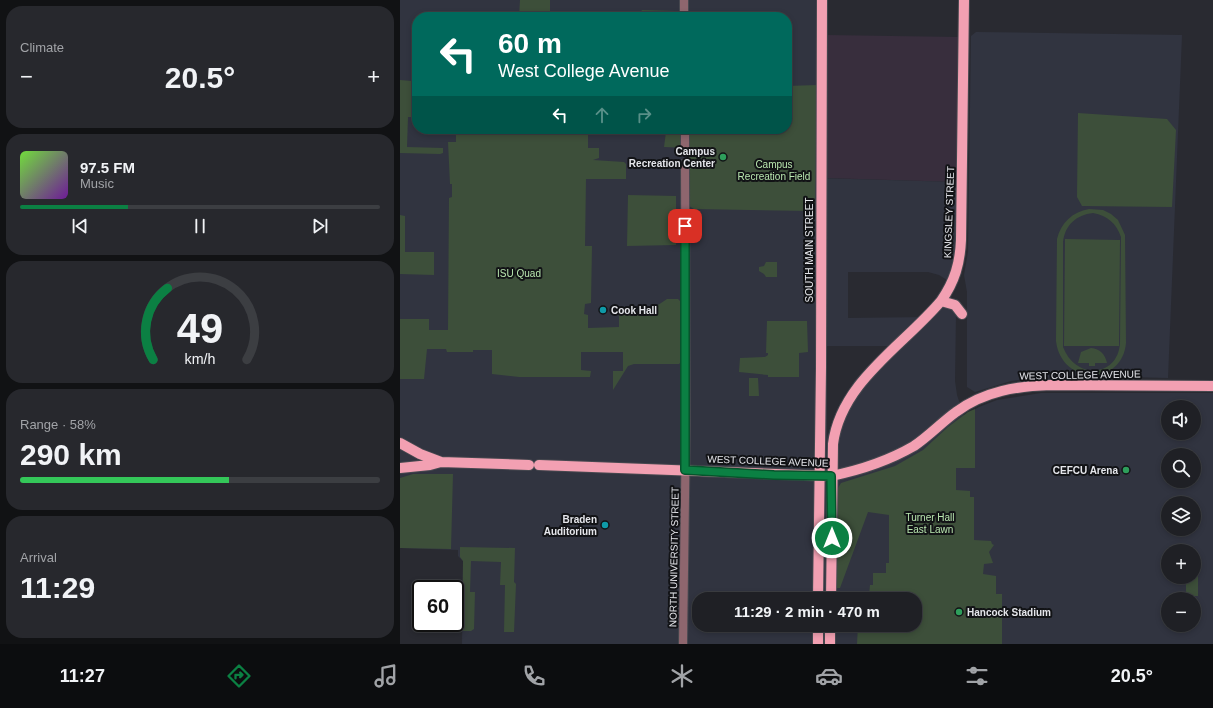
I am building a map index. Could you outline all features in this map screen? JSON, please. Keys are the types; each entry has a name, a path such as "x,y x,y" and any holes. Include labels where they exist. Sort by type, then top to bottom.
{"main road":[{"name":"SOUTH MAIN STREET","path":"818,592 822,0"},
{"name":"KINGSLEY STREET","path":"831,592 831,476 834,434 841,411 848,399 866,377 941,301 954,278 960,256 964,0"},
{"path":"941,301 955,305 962,314"},
{"name":"WEST COLLEGE AVENUE","path":"400,443 420,454 441,462 831,476 874,465 894,456 914,445 962,408 983,397 1006,389 1031,386 1213,386"},
{"path":"400,468 430,466 441,462"},
{"path":"818,632 818,644"},
{"path":"830,632 830,644"}],"street":[{"path":"684,0 684,12"},
{"path":"685,134 685,147"},
{"name":"NORTH UNIVERSITY STREET","path":"683,644 685,470 685,167"}],"shaded area":[{"path":"400,0 817,0 816,178 957,182 954,265 947,280 939,275 928,272 848,272 848,318 931,317 945,306 952,308 956,313 955,381 957,395 964,416 979,407 997,400 1041,393 1213,393 1213,644 462,644 462,632 464,632 464,580 463,580 463,561 458,556 458,550 400,548","holes":["826,346 890,346 855,380 837,409 827,437"]},
{"path":"976,32 1182,35 1168,378 1093,376 1033,378 1011,381 975,392 967,387 967,292 964,275 968,252 971,36"},
{"path":"826,35 959,37 957,182 825,178"}],"green space":[{"path":"520,0 550,0 550,12 519,12"},
{"path":"642,10 677,12 641,12"},
{"path":"400,80 412,81 412,117 408,117 407,147 443,148 443,153 400,153"},
{"name":"Campus Recreation Field","path":"817,85 815,205 811,211 694,209 689,206 689,148 664,147 666,134 792,134 792,86"},
{"path":"1078,113 1167,119 1176,130 1172,207 1082,206 1077,197"},
{"name":"ISU Quad","path":"456,134 588,134 588,148 599,148 599,158 593,160 624,162 626,164 626,179 586,179 585,246 592,246 591,303 585,304 584,314 588,315 588,328 619,327 619,312 656,312 658,305 667,299 678,299 681,302 681,362 679,364 634,364 628,366 613,390 613,371 623,371 623,352 581,352 581,370 591,371 590,377 519,377 492,374 492,350 447,352 446,349 427,349 424,379 400,379 400,319 429,319 429,330 448,330 449,198 452,197 452,184 450,184 448,142 456,142"},
{"path":"628,195 676,196 676,245 627,246"},
{"path":"1083,210 1103,210 1111,214 1118,220 1125,235 1126,343 1122,357 1114,367 1103,373 1091,375 1079,373 1068,366 1060,356 1056,341 1057,239 1064,223 1072,216","holes":["1093,213 1103,216 1111,221 1117,228 1121,237 1120,343 1118,354 1112,363 1105,368 1086,370 1077,366 1069,358 1063,347 1063,242 1066,231 1072,222 1081,216"]},
{"path":"400,215 405,216 405,252 434,252 434,275 400,274"},
{"path":"1065,239 1120,240 1119,346 1064,346"},
{"path":"766,262 777,262 777,277 766,277 759,271 759,267 764,266"},
{"path":"767,321 807,321 808,352 799,353 799,377 768,377 768,375 739,372 740,358 765,357 768,355 768,353 766,353"},
{"path":"1091,348 1102,352 1107,363 1095,363 1095,366 1089,366 1089,363 1078,363 1081,352"},
{"path":"749,378 758,378 759,396 749,396"},
{"name":"Turner Hall East Lawn","path":"975,409 975,468 956,468 956,490 970,491 970,497 974,497 974,540 991,541 994,545 989,552 993,563 984,564 983,574 996,576 996,594 1002,594 1002,644 857,644 858,632 922,632 922,592 869,592 870,585 873,585 873,573 886,573 886,563 889,563 889,515 868,512 840,588 835,588 836,491 841,483 895,466 923,450 948,427 968,412"},
{"path":"413,474 453,474 451,549 400,548 400,478"},
{"path":"460,547 515,548 514,582 516,584 514,632 504,632 505,585 500,585 501,562 471,561 470,592 475,592 474,629 471,631 464,631 463,561 460,557"},
{"path":"1186,584 1198,584 1198,592 1186,592"}],"tunnel":[{"path":"685,147 685,167"}],"place":[{"name":"Campus Recreation Center","path":"723,157"},
{"name":"Cook Hall","path":"603,310"},
{"name":"CEFCU Arena","path":"1126,470"},
{"name":"Braden Auditorium","path":"605,525"},
{"name":"Hancock Stadium","path":"959,612"}],"route":[{"path":"685,226 685,470 774,475 831,476 832,538"}]}
